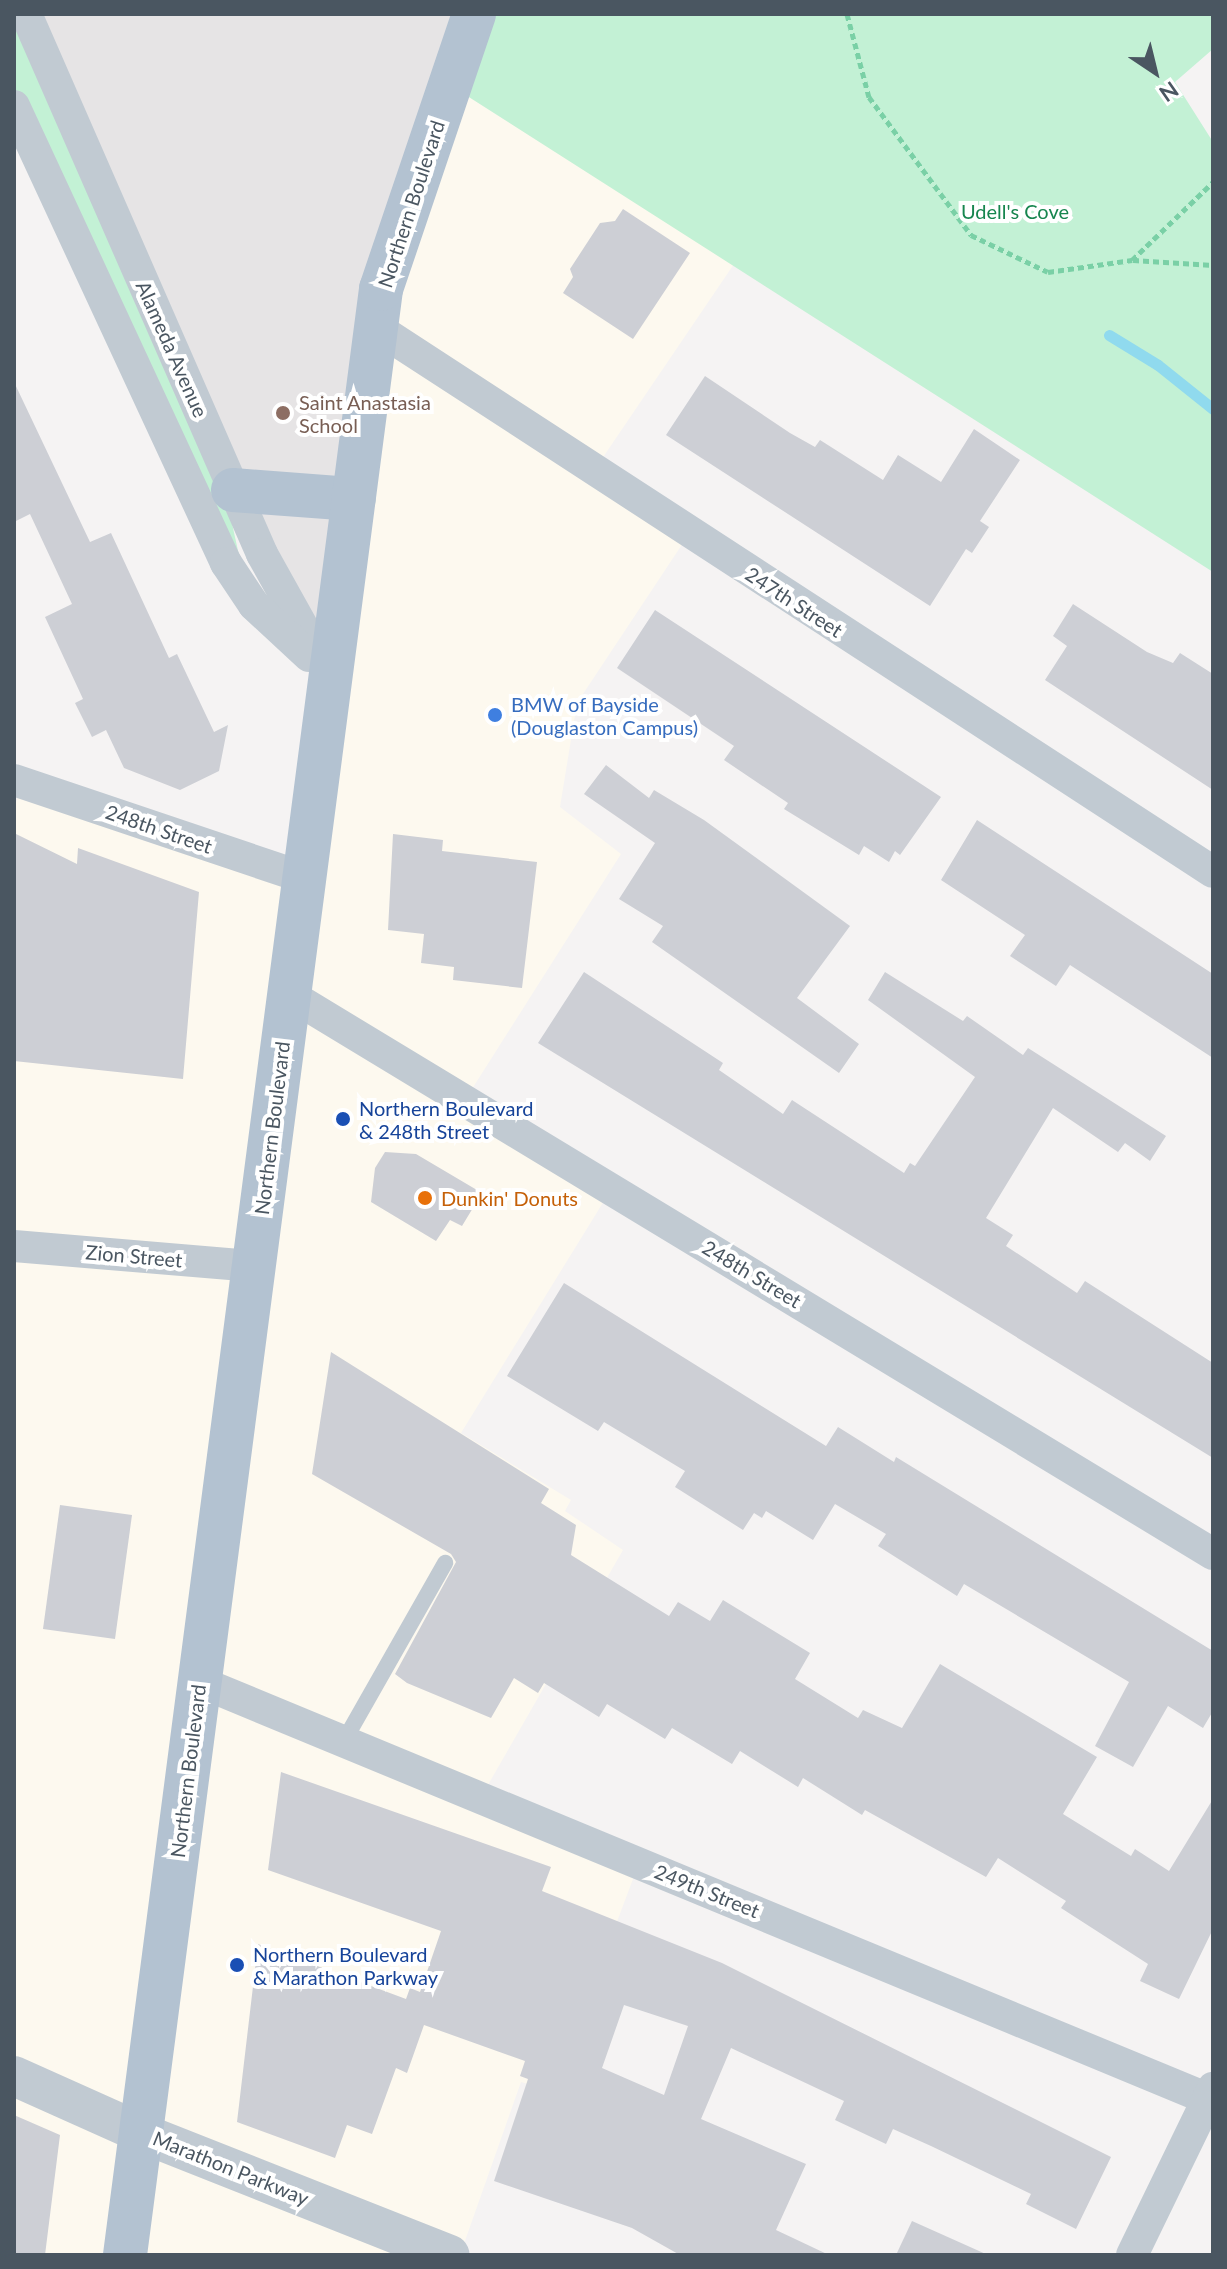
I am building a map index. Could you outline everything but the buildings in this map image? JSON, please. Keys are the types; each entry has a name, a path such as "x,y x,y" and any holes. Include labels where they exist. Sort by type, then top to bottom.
{"main road":[{"name":"Northern Boulevard","path":"125,2255 381,289 474,14"},
{"path":"233,490 354,499"}],"street":[{"name":"Alameda Avenue","path":"26,14 262,554 331,678"},
{"name":"Alameda Avenue","path":"14,106 226,563 254,605 331,678"},
{"name":"247th Street","path":"377,328 1213,872"},
{"name":"248th Street","path":"14,780 305,878"},
{"name":"248th Street","path":"290,995 1213,1554"},
{"name":"Zion Street","path":"14,1246 254,1266"},
{"name":"249th Street","path":"200,1682 1211,2096"},
{"name":"Marathon Parkway","path":"14,2076 139,2132 450,2255"},
{"path":"1132,2255 1211,2096"}],"lane":[{"path":"344,1741 445,1563"}],"path":[{"path":"847,14 869,97 971,235 1048,272 1132,260 1213,265"},
{"path":"1132,260 1213,182"}],"shaded area":[{"name":"Saint Anastasia School","path":"28,14 474,14 381,289 331,678"},
{"path":"450,85 734,264 593,472 689,534 577,703 560,807 621,854 465,1100 612,1188 461,1433 571,1500 565,1511 623,1550 481,1797 639,1863 565,2060 544,2089 521,2082 460,2255 14,2255 14,807 24,783 304,878 377,328"}],"green space":[{"path":"14,14 228,505 240,560 214,526 14,90"},
{"name":"Udell's Cove","path":"474,14 1213,14 1213,49 1175,82 1213,142 1213,572 450,85"}],"waterway":[{"path":"1109,335 1158,365 1213,409"}],"place":[{"name":"Saint Anastasia School","path":"283,413"},
{"name":"BMW of Bayside (Douglaston Campus)","path":"495,715"},
{"name":"Northern Boulevard & 248th Street","path":"343,1119"},
{"name":"Dunkin' Donuts","path":"425,1198"},
{"name":"Northern Boulevard & Marathon Parkway","path":"237,1965"}]}
